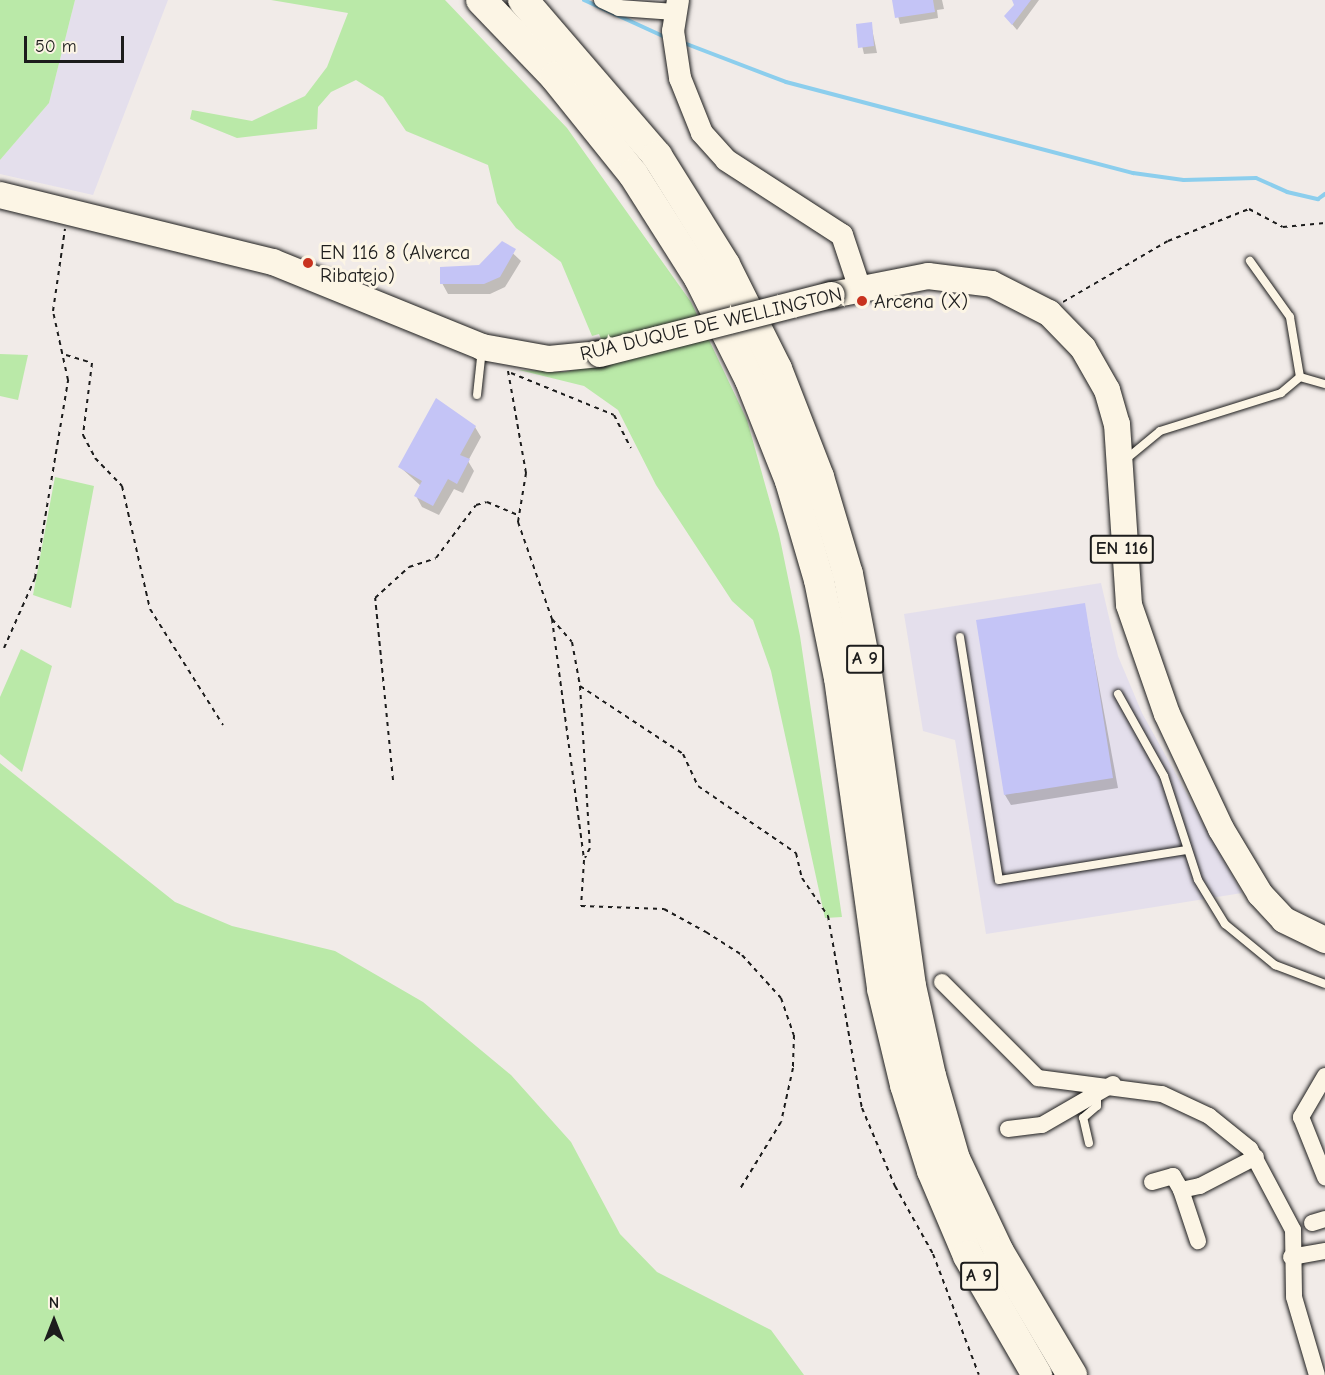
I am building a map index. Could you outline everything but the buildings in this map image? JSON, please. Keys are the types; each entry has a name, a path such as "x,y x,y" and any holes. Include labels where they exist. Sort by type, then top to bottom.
{"highway":[{"name":"A 9","path":"481,0 555,77 633,174 699,278 750,380 790,481 819,580 839,678 882,989 905,1085 932,1170 968,1256 1038,1375"},
{"name":"A 9","path":"523,0 657,156 725,265 777,369 819,477 848,574 867,673 911,986 934,1086 956,1159 994,1242 1072,1375"}],"main road":[{"name":"RUA DUQUE DE WELLINGTON","path":"0,195 273,262 482,347 508,362 600,354 832,295 928,276 960,277 993,284 1049,313 1097,370 1117,424 1123,462 1129,605 1167,714 1253,884 1284,920 1325,940"}],"street":[{"path":"602,0 612,7 676,24 687,107 708,143 726,160 842,235 860,289"},
{"path":"942,982 1038,1078 1113,1084 1162,1094 1209,1116 1256,1157 1293,1230 1291,1257 1294,1297 1317,1375"},
{"path":"1325,1076 1301,1116 1325,1177"},
{"path":"1008,1129 1042,1125 1113,1084"},
{"path":"1181,1190 1256,1157"},
{"path":"1152,1182 1173,1176 1181,1190 1198,1241"},
{"path":"1291,1257 1325,1251"}],"lane":[{"path":"1250,261 1290,317 1300,377"},
{"path":"477,395 482,347"},
{"path":"1300,377 1325,384"},
{"path":"1123,462 1160,431 1281,393 1300,377"},
{"path":"960,637 999,880 1186,850"},
{"path":"1118,694 1164,776 1186,850 1212,905 1244,943 1275,965 1325,984"},
{"path":"1089,1143 1083,1118 1097,1107 1097,1094"}],"path":[{"path":"1049,313 1075,292 1168,241 1234,214 1257,210 1283,227 1325,223"},
{"path":"4,648 35,578 68,380 66,355 53,311 69,212"},
{"path":"66,355 92,363 83,435 95,458 122,486 150,609 223,725"},
{"path":"508,362 614,415 631,448"},
{"path":"508,362 526,473 518,515 552,619 584,860 581,906 663,909 742,955 781,998 794,1035 793,1068 781,1122 740,1188"},
{"path":"393,780 375,598 409,567 436,558 476,505 487,502 518,515"},
{"path":"552,619 572,642 580,686 590,848 584,860"},
{"path":"580,686 683,754 698,786 796,853 802,878 828,916 862,1108 895,1186 933,1254 979,1375"}],"shaded area":[{"path":"75,0 168,0 93,195 0,174 0,160 49,103"},
{"path":"1101,583 1118,656 1142,713 1242,893 986,934 955,740 923,731 904,614"}],"green space":[{"path":"0,0 75,0 49,103 0,160"},
{"path":"271,0 445,0 567,128 691,302 747,420 779,534 800,636 842,917 825,918 771,671 753,620 732,601 656,485 618,410 584,386 519,370 564,372 611,363 599,334 592,336 561,262 516,228 497,203 488,165 406,131 383,97 356,80 331,92 318,107 317,129 237,138 190,119 192,110 252,121 305,96 327,67 348,13"},
{"path":"0,354 28,355 18,400 0,396"},
{"path":"55,477 94,486 71,608 33,595"},
{"path":"21,649 52,666 22,772 0,754 0,697"},
{"path":"0,763 175,902 232,926 335,951 423,1002 511,1075 571,1142 620,1234 657,1272 771,1330 804,1375 0,1375"}],"waterway":[{"path":"584,0 665,37"},
{"path":"684,43 786,82 1133,173 1184,180 1256,178 1287,192 1318,199 1325,194"}],"place":[{"name":"EN 116 8 (Alverca Ribatejo)","path":"308,263"},
{"name":"Arcena (X)","path":"862,301"}]}
